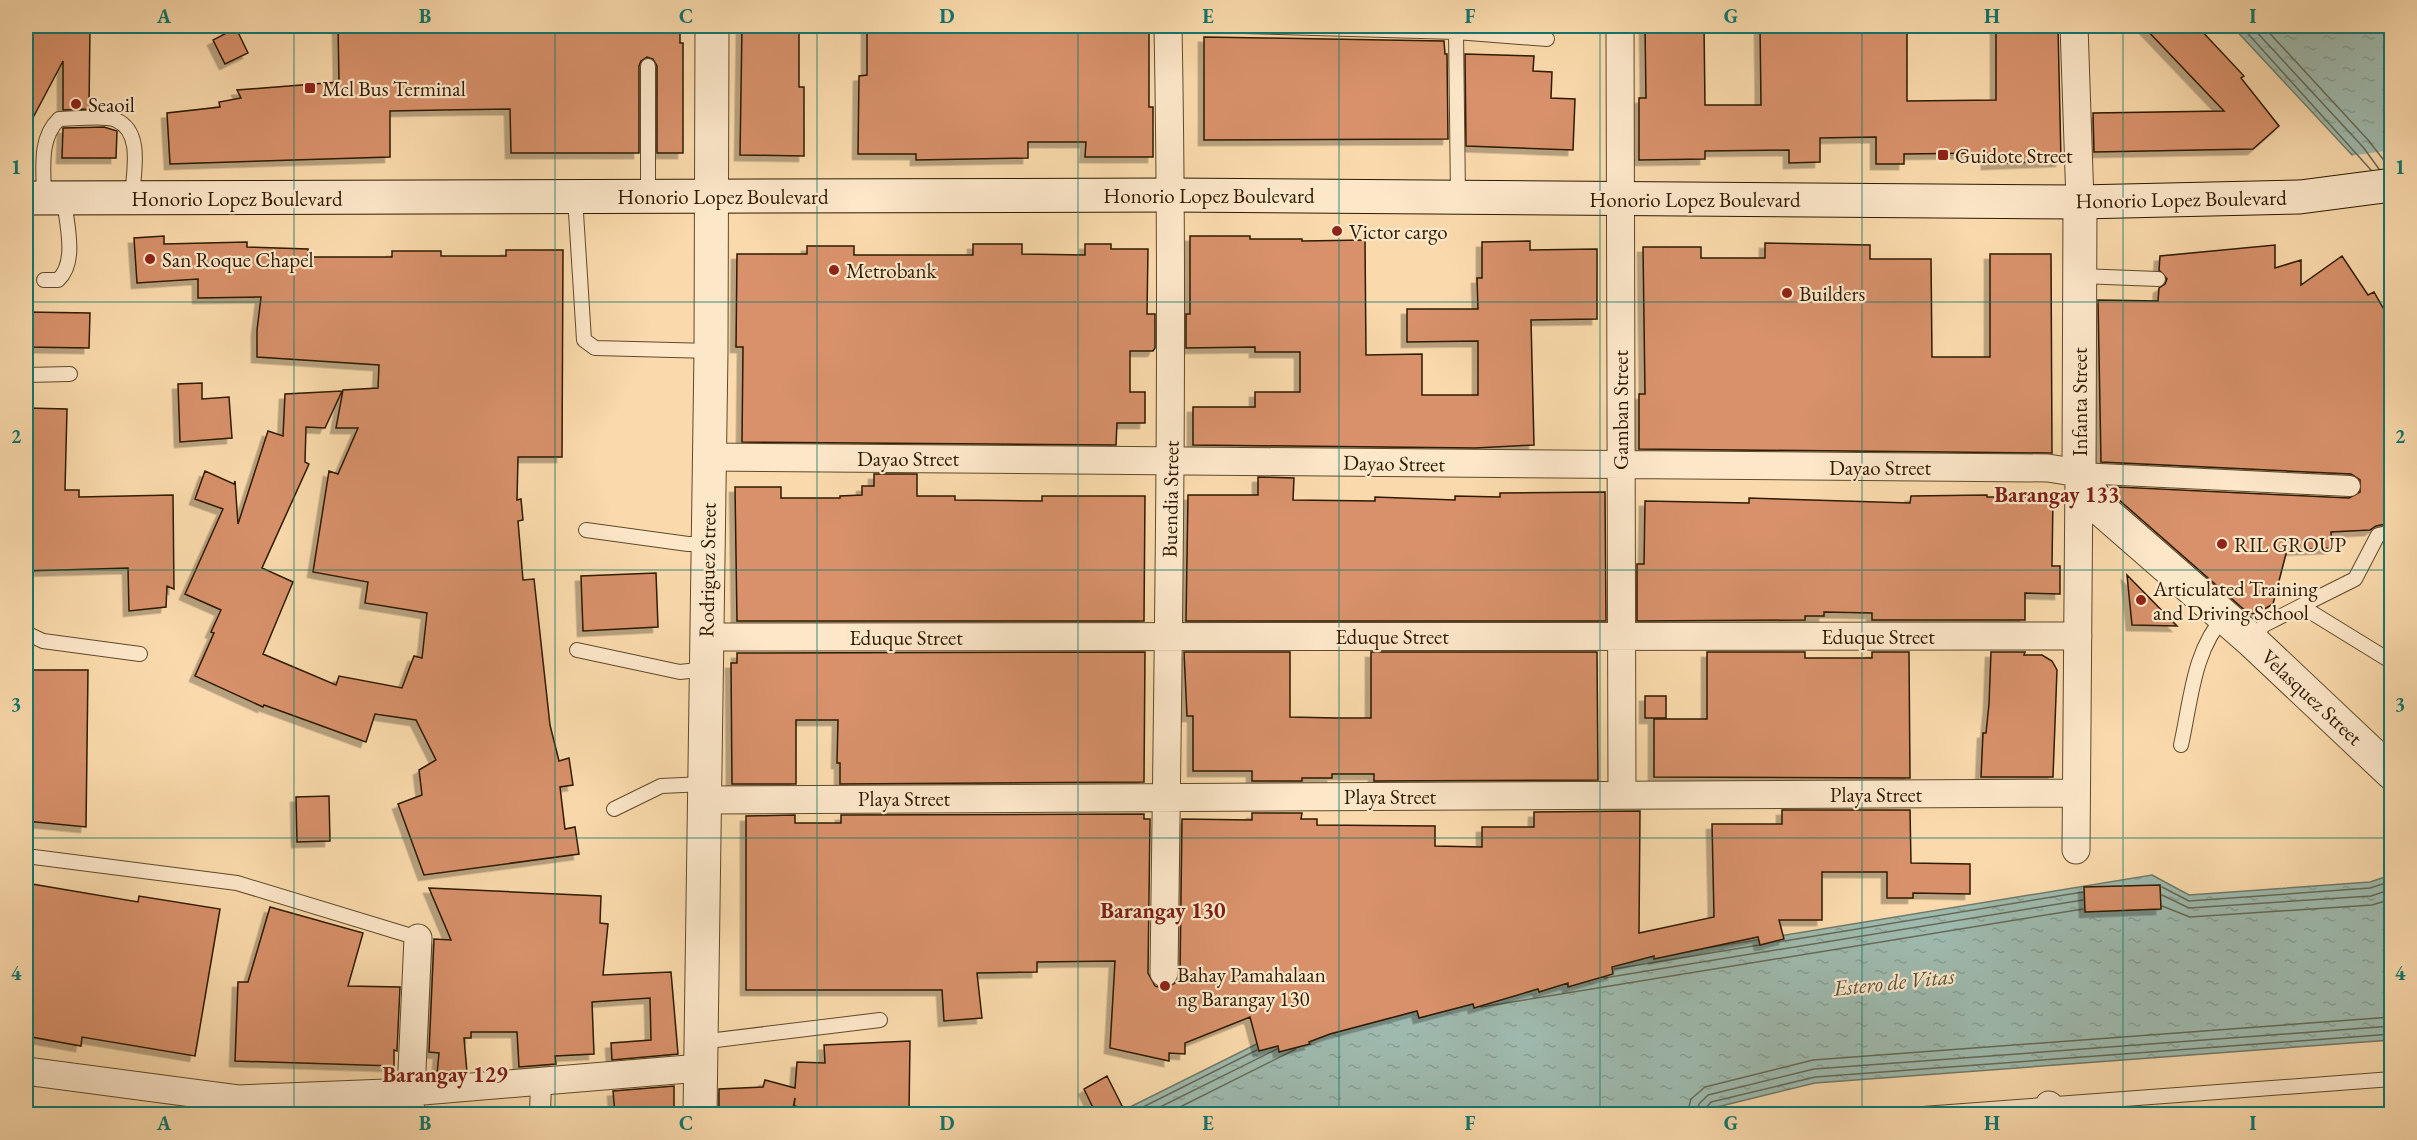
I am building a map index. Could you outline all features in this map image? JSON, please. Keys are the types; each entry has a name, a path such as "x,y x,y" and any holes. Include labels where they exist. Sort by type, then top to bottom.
{"main road":[{"name":"Rodriguez Street","path":"700,1114 711,351 711,26"},
{"name":"Honorio Lopez Boulevard","path":"45,198 1171,195 2080,202 2300,196 2391,185"},
{"name":"Infanta Street","path":"2079,473 2080,202"},
{"name":"Velasquez Street","path":"2079,473 2102,510 2225,616 2391,772"}],"street":[{"name":"Buendia Street","path":"1164,973 1170,461 1171,195 1168,26"},
{"name":"Gamban Street","path":"1620,26 1622,795"},
{"name":"Infanta Street","path":"2074,26 2080,202"},
{"name":"Dayao Street","path":"708,457 2048,468 2079,473"},
{"name":"Infanta Street","path":"2076,850 2079,473"},
{"path":"2079,473 2350,486"},
{"name":"Eduque Street","path":"706,637 2078,636"},
{"name":"Playa Street","path":"704,792 1166,798 2076,793"},
{"path":"414,1099 417,938"},
{"path":"26,1071 238,1107 414,1099 700,1055"},
{"path":"540,1114 541,1081"}],"lane":[{"path":"1243,26 1456,32 1547,39"},
{"path":"1456,32 1458,197"},
{"path":"648,66 648,197"},
{"path":"44,280 58,280 66,273 70,263 45,198 45,139 50,128 59,119 115,119 127,127 134,139 132,198"},
{"path":"575,197 584,340 595,348 711,351"},
{"path":"2080,276 2158,279"},
{"path":"26,375 70,374"},
{"path":"586,530 688,544 707,544"},
{"path":"2251,640 2264,625 2355,579 2378,535 2391,532"},
{"path":"2301,606 2391,663"},
{"path":"2181,745 2201,652 2211,632 2225,616"},
{"path":"26,633 43,640 140,654"},
{"path":"576,650 680,672 706,669"},
{"path":"614,809 661,786 704,792"},
{"path":"26,856 237,883 417,938"},
{"path":"700,1055 880,1020"},
{"path":"1923,1114 2050,1110 2391,1079"}],"water":[{"path":"2232,26 2391,26 2391,207 2353,156"},
{"name":"Estero de Vitas","path":"2152,875 2189,895 2370,882 2391,875 2391,1040 1815,1083 1713,1108 1708,1114 1116,1114 1323,1011"}],"pier":[{"path":"2392,150 2391,210 2349,156"}],"building":[{"path":"26,26 90,26 89,109 63,110 63,61 26,131"},
{"path":"338,26 506,26 506,33 568,32 568,26 680,26 680,43 683,43 683,153 657,153 657,66 653,59 647,57 641,61 639,66 639,153 511,153 510,109 390,111 390,157 170,164 167,113 220,107 219,102 241,98 237,90 339,82"},
{"path":"742,26 799,26 799,87 804,87 804,156 740,155"},
{"path":"867,26 1149,26 1149,107 1153,107 1153,157 1085,157 1086,142 1028,142 1028,158 916,160 916,154 858,154 859,76 867,75"},
{"path":"1645,26 1704,26 1705,105 1761,105 1760,26 1876,26 1876,33 1907,32 1907,101 1996,100 1996,26 2058,26 2061,161 1987,164 1987,153 1904,154 1904,164 1876,164 1876,137 1820,138 1820,162 1789,163 1789,150 1705,151 1705,159 1639,160 1639,98 1646,98"},
{"path":"2143,26 2197,26 2244,76 2241,78 2279,126 2253,149 2094,152 2093,113 2224,111"},
{"path":"236,28 248,53 225,64 213,40"},
{"path":"1204,37 1444,41 1445,54 1447,54 1448,139 1204,140"},
{"path":"1465,54 1534,56 1533,71 1552,72 1551,98 1575,99 1573,150 1466,146"},
{"path":"104,127 117,131 116,158 62,158 63,128"},
{"path":"164,236 164,244 247,242 247,247 308,249 308,257 392,257 392,251 441,251 441,256 506,256 506,250 563,250 562,457 518,457 517,500 521,499 523,520 518,521 523,580 534,579 550,725 559,761 569,758 573,785 560,787 565,829 575,827 579,854 424,875 398,804 422,795 419,770 436,760 416,720 375,714 366,742 264,705 263,707 195,676 214,633 211,632 221,610 185,594 223,509 195,499 205,471 234,484 235,481 238,524 268,431 283,436 285,394 342,391 325,428 306,427 305,462 309,464 262,568 293,582 263,654 336,685 339,676 402,688 414,656 422,658 427,613 365,603 368,582 313,572 329,471 338,474 358,428 336,428 343,390 378,388 379,365 257,357 261,297 198,298 198,279 137,283 134,238"},
{"path":"1190,236 1250,236 1250,239 1302,239 1302,241 1365,240 1366,355 1422,354 1422,395 1478,395 1478,341 1407,342 1407,309 1478,309 1477,278 1482,278 1482,242 1530,241 1530,250 1597,249 1597,319 1531,320 1534,445 1475,448 1193,445 1193,407 1255,407 1255,392 1300,392 1300,352 1255,352 1255,347 1186,348 1186,314 1190,314"},
{"path":"1765,243 1870,245 1870,259 1931,259 1932,357 1990,357 1990,254 2051,254 2052,453 1639,449 1639,394 1645,394 1643,247 1701,247 1701,258 1765,258"},
{"path":"973,244 1022,244 1022,254 1085,255 1085,244 1111,244 1111,249 1148,249 1147,314 1155,314 1155,348 1153,351 1130,351 1130,392 1145,392 1145,423 1117,423 1116,445 742,442 743,347 736,347 737,254 807,254 807,246 854,246 854,255 973,255"},
{"path":"2275,245 2275,268 2301,260 2301,285 2342,256 2368,295 2374,292 2391,322 2391,523 2376,526 2370,530 2331,532 2332,548 2287,550 2273,604 2256,614 2248,613 2118,499 2118,487 2349,498 2360,492 2360,480 2351,474 2101,462 2098,300 2158,301 2159,288 2165,284 2167,279 2159,270 2160,256"},
{"path":"26,312 90,313 89,348 26,347"},
{"path":"202,383 202,399 229,397 232,438 180,442 178,384"},
{"path":"26,408 67,409 65,490 79,490 79,497 173,495 174,589 167,586 166,607 129,611 128,568 26,571"},
{"path":"874,474 917,474 917,496 955,496 955,500 1042,501 1042,496 1145,496 1144,621 737,621 735,487 781,487 781,498 840,498 840,496 862,495 862,486 874,486"},
{"path":"1258,477 1294,478 1293,500 1375,501 1375,497 1455,500 1455,496 1500,497 1500,493 1605,492 1606,621 1186,621 1188,495 1258,495"},
{"path":"1987,495 1987,497 2053,497 2052,566 2060,566 2060,594 2025,593 2025,620 1872,620 1872,613 1824,612 1824,616 1805,616 1805,620 1637,621 1637,564 1644,564 1645,501 1749,503 1749,498 1910,503 1911,496"},
{"path":"656,573 658,627 583,631 581,576"},
{"name":"Articulated Training and Driving School","path":"2127,575 2177,626 2132,625"},
{"path":"1145,652 1144,782 840,784 840,763 837,763 838,720 796,720 796,784 732,784 731,663 737,663 737,653"},
{"path":"1184,652 1290,652 1290,717 1371,718 1371,652 1597,652 1598,780 1374,781 1374,774 1332,774 1332,778 1302,778 1302,781 1252,781 1252,771 1193,771 1193,716 1187,716"},
{"path":"1707,652 1805,652 1805,658 1872,658 1872,652 1909,652 1910,778 1654,777 1654,719 1707,719"},
{"path":"1991,652 2025,652 2024,655 2042,655 2052,661 2057,670 2053,777 1981,777 1983,733 1986,733 1989,704"},
{"path":"26,670 88,670 86,827 26,821"},
{"path":"1645,696 1666,696 1666,718 1645,718"},
{"path":"329,796 330,841 297,842 296,797"},
{"path":"1782,810 1910,810 1911,863 1970,864 1970,894 1913,893 1913,898 1887,898 1887,872 1822,872 1822,920 1779,920 1784,939 1760,945 1758,937 1654,959 1654,956 1612,967 1613,974 1568,987 1568,983 1539,992 1538,989 1474,1008 1473,1004 1419,1018 1417,1011 1330,1034 1309,1042 1310,1044 1279,1052 1278,1046 1259,1051 1250,1017 1185,1043 1185,1054 1169,1053 1169,1061 1110,1048 1115,961 1037,962 1037,972 977,973 982,1018 944,1021 942,990 746,990 746,816 795,815 795,823 841,823 841,815 1144,814 1144,819 1150,819 1148,973 1155,986 1164,989 1177,982 1180,973 1182,819 1252,820 1252,813 1302,813 1301,819 1317,819 1317,825 1435,826 1435,846 1482,847 1482,827 1534,827 1534,812 1640,811 1639,933 1714,917 1712,824 1782,824"},
{"path":"26,883 138,902 139,896 220,909 195,1056 82,1037 81,1046 26,1036"},
{"path":"2160,885 2161,909 2085,912 2084,887"},
{"path":"429,888 601,896 600,923 608,924 603,975 671,972 678,1054 612,1060 611,1043 651,1040 650,998 592,1002 594,1054 555,1056 556,1064 519,1067 517,1032 471,1032 471,1038 464,1038 467,1072 437,1074 439,1053 429,1052 434,939 451,940"},
{"path":"270,907 363,933 348,986 400,987 397,1051 394,1050 394,1066 235,1061 238,982 248,982"},
{"path":"910,1041 909,1114 839,1114 794,1106 795,1098 792,1114 719,1114 719,1089 763,1087 765,1080 795,1088 797,1062 825,1063 824,1045"},
{"path":"1107,1076 1122,1106 1106,1114 1096,1114 1084,1089"},
{"path":"674,1086 674,1114 615,1114 613,1091"}],"place":[{"name":"Mcl Bus Terminal","path":"310,88"},
{"name":"Seaoil","path":"76,104"},
{"name":"Guidote Street","path":"1943,155"},
{"name":"Victor cargo","path":"1337,231"},
{"name":"San Roque Chapel","path":"150,259"},
{"name":"Metrobank","path":"834,270"},
{"name":"Builders","path":"1787,293"},
{"name":"RIL GROUP","path":"2222,544"},
{"name":"Articulated Training and Driving School","path":"2141,600"},
{"name":"Bahay Pamahalaan ng Barangay 130","path":"1165,986"}],"district":[{"name":"Barangay 133","path":"2057,494"},
{"name":"Barangay 130","path":"1163,910"},
{"name":"Barangay 129","path":"445,1074"}]}
